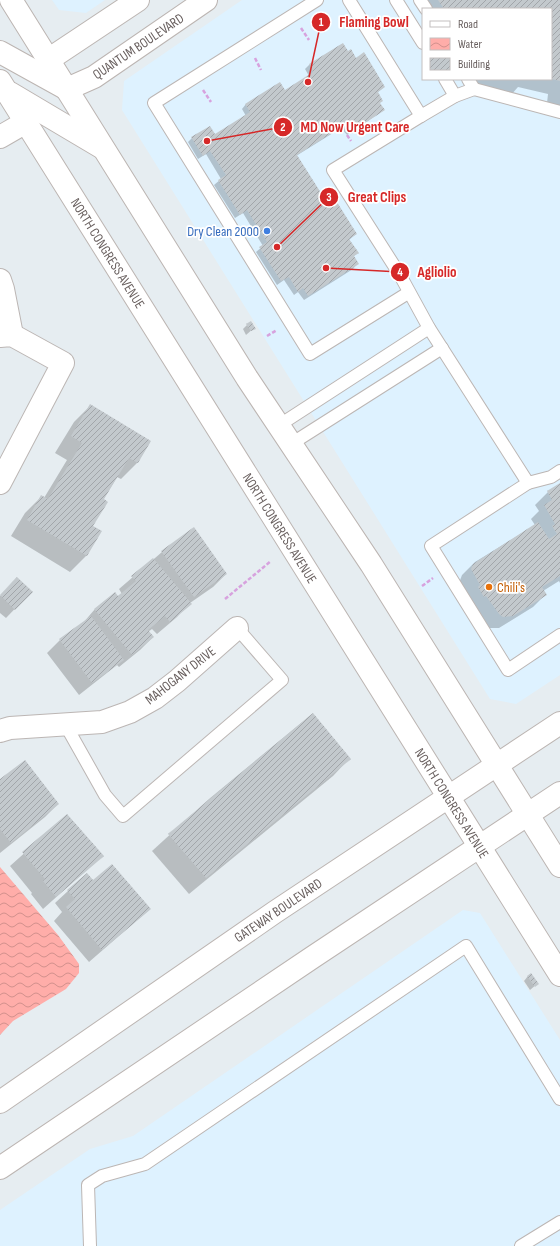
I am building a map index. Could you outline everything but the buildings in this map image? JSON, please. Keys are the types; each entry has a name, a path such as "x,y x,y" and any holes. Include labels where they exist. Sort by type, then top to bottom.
{"main road":[{"path":"11,0 240,367 367,558 560,866"},
{"path":"48,60 138,0"},
{"name":"QUANTUM BOULEVARD","path":"67,89 94,77 206,0"},
{"path":"0,52 67,89"},
{"path":"2,88 103,148"},
{"name":"NORTH CONGRESS AVENUE","path":"2,88 26,122 560,976"},
{"path":"0,137 26,122"},
{"path":"0,280 4,289 6,336 63,363 0,483"},
{"name":"MAHOGANY DRIVE","path":"0,731 10,728 102,722 138,708 155,698 177,681 237,628"},
{"name":"GATEWAY BOULEVARD","path":"0,1102 275,912 560,723"},
{"path":"0,1168 560,793"}],"lane":[{"path":"318,0 154,103 310,354 408,293"},
{"path":"349,0 421,116"},
{"path":"396,0 422,41"},
{"path":"446,80 455,96"},
{"path":"528,483 429,328 408,293 400,274 333,170 455,96 471,84 560,112"},
{"path":"278,426 429,328"},
{"path":"290,444 442,348"},
{"path":"560,471 551,477 528,483 431,546 508,670 560,635"},
{"path":"65,724 105,795 123,816 282,680 237,628"},
{"path":"90,1246 88,1185 102,1176 145,1164 466,946 560,1099"},
{"path":"521,1246 560,1222"}],"path":[{"path":"253,55 262,70"},
{"path":"267,336 281,327"},
{"path":"225,599 271,561"},
{"path":"422,586 436,576"}],"shaded area":[{"path":"52,0 105,0 86,13 59,10"},
{"path":"242,0 560,0 560,675 516,704 490,699 122,110 124,81"},
{"path":"463,910 480,913 560,1040 560,1246 0,1246 0,1210 90,1149 133,1136"}],"water":[{"path":"0,867 58,935 79,964 79,973 66,989 13,1021 0,1035"}],"place":[{"name":"Flaming Bowl","path":"308,82"},
{"name":"MD Now Urgent Care","path":"207,141"},
{"name":"Dry Clean 2000","path":"267,231"},
{"name":"Great Clips","path":"277,247"},
{"name":"Agliolio","path":"326,268"},
{"name":"Chili's","path":"489,587"}]}
